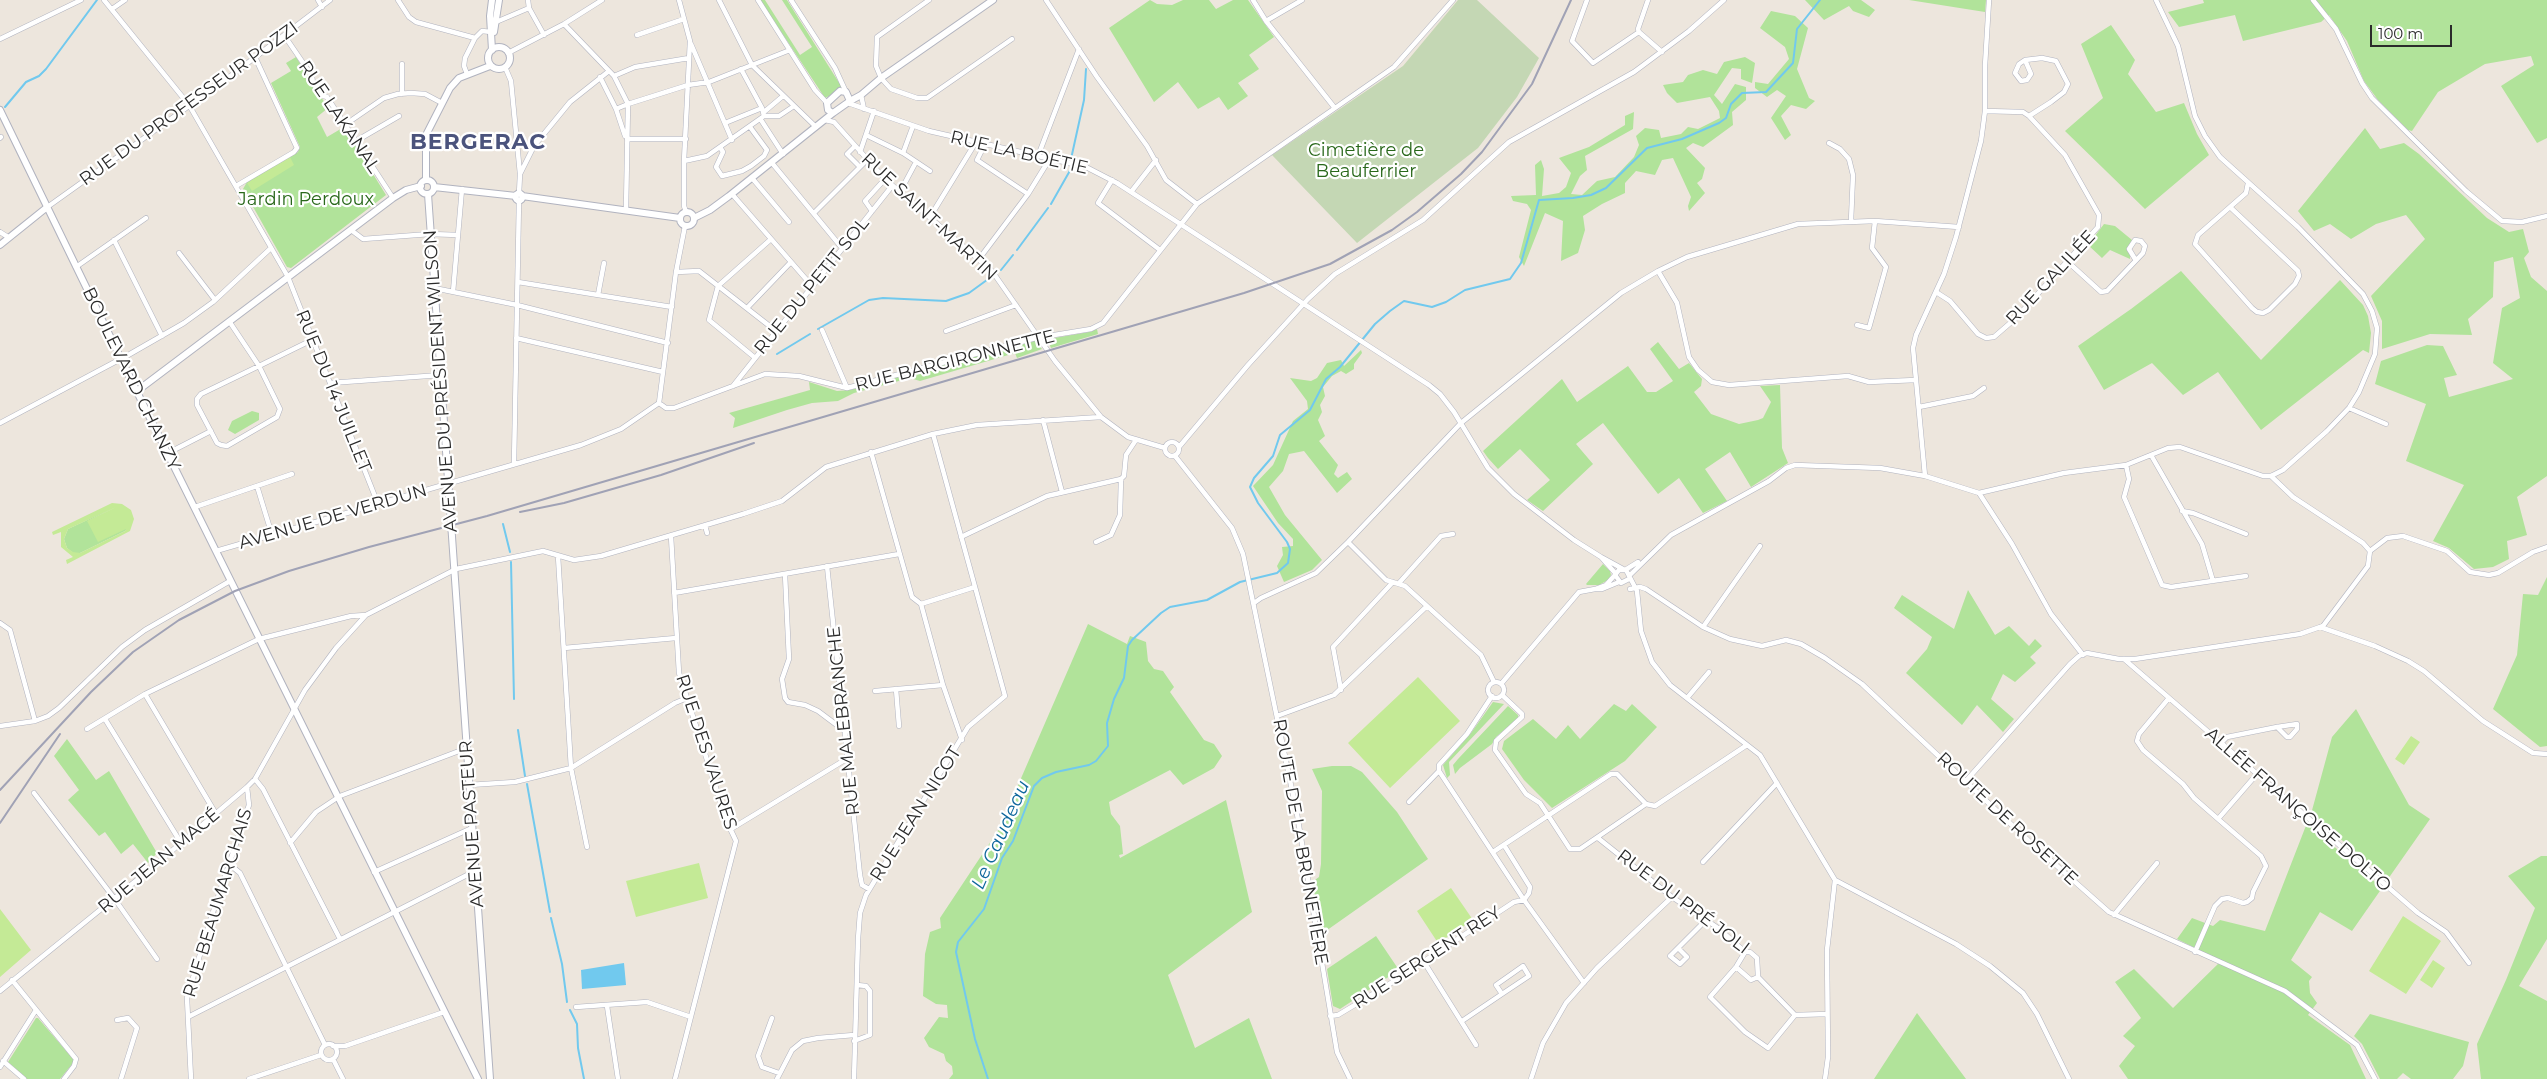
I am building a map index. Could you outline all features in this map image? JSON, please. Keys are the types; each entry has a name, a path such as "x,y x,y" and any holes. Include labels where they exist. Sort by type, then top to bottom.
{"main road":[{"path":"492,0 491,32 495,49"},
{"path":"137,391 393,198 406,190 420,186 426,180 426,135 453,83 489,62 495,49 494,37 499,0"},
{"path":"680,218 681,224 685,226 691,224 694,218 710,210 732,194 825,120 832,112 861,95 881,78 993,0"},
{"path":"489,62 496,69 505,67 510,60 508,53 495,49"},
{"path":"832,112 827,102 840,91 846,92 849,102"},
{"name":"BOULEVARD CHANZY","path":"0,110 46,208 293,709 478,1079"},
{"path":"426,180 432,182 434,187"},
{"path":"420,186 423,192 428,194 434,187"},
{"path":"434,187 626,209 680,218"},
{"name":"AVENUE DU PRÉSIDENT WILSON","path":"428,194 456,569"},
{"path":"0,245 46,208"},
{"path":"680,218 686,212 690,213 694,218"},
{"name":"AVENUE PASTEUR","path":"456,569 490,1079"}],"street":[{"path":"0,39 81,0"},
{"name":"RUE DU 14 JUILLET","path":"104,0 189,105 288,277 378,504"},
{"path":"112,9 125,0"},
{"path":"318,0 322,7"},
{"name":"RUE DU PROFESSEUR POZZI","path":"46,208 255,57 330,0"},
{"path":"398,0 416,22 475,38"},
{"path":"528,0 529,8 544,35"},
{"path":"508,53 564,24 602,0"},
{"path":"679,0 690,41 732,140"},
{"path":"719,0 752,65 816,127"},
{"path":"758,0 815,90 827,102"},
{"path":"791,0 835,68 846,92"},
{"path":"929,0 881,32 875,41 875,62 881,78 891,89 922,99 1012,39"},
{"path":"1046,0 1156,160 1166,180 1197,204"},
{"path":"1253,0 1266,21 1334,107"},
{"path":"1266,21 1302,0"},
{"name":"RUE BARGIRONNETTE","path":"659,403 666,408 674,408 764,374 780,374 848,388 1040,337 1090,329 1102,323 1197,204 1402,60 1452,0"},
{"path":"1587,0 1572,41 1593,63 1639,32"},
{"path":"1648,0 1638,28 1639,32 1662,52"},
{"path":"1179,447 1172,442 1165,448 1168,456 1178,454 1179,447 1248,365 1304,304 1335,274 1423,220 1509,142 1536,125 1618,82 1662,52 1724,0"},
{"path":"1925,476 1913,348 1916,335 1936,292 1959,227 1980,142 1985,111 1985,66 1989,0"},
{"path":"1501,684 1579,592 1606,585 1624,569 1650,554 1680,530 1795,465 1880,468 1925,476 1978,493 2064,473 2126,465 2168,448 2180,447 2263,476 2271,476 2283,470 2349,408 2359,392 2375,354 2377,328 2372,311 2363,294 2298,227 2220,157 2195,116 2178,46 2156,0"},
{"path":"2312,0 2336,29 2362,83 2372,98 2466,191 2502,221 2522,222 2547,216"},
{"path":"496,22 529,8"},
{"path":"637,35 684,20"},
{"path":"564,24 614,76 628,104 626,209"},
{"path":"467,74 464,66 465,58 475,38 482,31 491,32"},
{"name":"RUE LAKANAL","path":"284,35 312,76 313,83 321,94 327,97 346,124 393,198"},
{"path":"686,212 684,206 684,161 690,41"},
{"path":"1038,156 1079,49"},
{"path":"616,109 688,86 709,82 790,50"},
{"path":"236,186 294,152 297,145 255,57"},
{"path":"614,76 636,67 689,58"},
{"path":"1985,111 2023,112 2029,116 2064,92 2068,84 2056,61 2042,58 2025,60 2019,64 2015,73 2018,79 2024,82 2031,74 2025,60"},
{"path":"402,64 402,94"},
{"path":"505,67 511,81 520,174 514,464"},
{"path":"741,69 783,154"},
{"path":"520,174 534,146 570,102 608,71"},
{"path":"600,77 616,109 627,140"},
{"path":"346,124 384,98 402,94 425,94 442,102"},
{"path":"861,95 864,109"},
{"path":"684,161 707,156 732,140 750,127 783,96"},
{"name":"RUE LA BOÉTIE","path":"849,102 914,126 1049,160 1086,167 1112,180 1440,394 1461,423 1488,468 1514,494 1574,540 1601,557"},
{"path":"725,124 762,114 778,116 794,106"},
{"path":"860,152 874,111"},
{"path":"825,120 834,122 832,112"},
{"path":"356,141 399,116"},
{"name":"RUE GALILÉE","path":"1936,292 1950,301 1978,334 1986,338 1994,337 2016,318 2098,227 2099,215 2065,155 2029,116"},
{"name":"RUE SAINT-MARTIN","path":"834,122 892,186 979,259 994,274 1055,361 1101,417 1121,433 1136,440 1165,448"},
{"path":"903,153 914,126"},
{"path":"720,147 723,152 716,167 722,176 742,171 751,166 764,156 766,150 750,127"},
{"path":"866,135 903,153 930,171"},
{"path":"627,140 686,139"},
{"path":"930,217 976,142"},
{"path":"985,144 977,160 1028,194"},
{"path":"1829,144 1840,148 1849,159 1853,175 1851,220"},
{"path":"855,146 847,154 860,167"},
{"path":"814,214 867,160"},
{"path":"979,259 1028,194 1049,160"},
{"path":"1131,192 1156,160"},
{"path":"900,192 916,162"},
{"path":"772,163 842,248"},
{"path":"752,178 789,222"},
{"path":"872,211 865,201 885,179"},
{"path":"1112,180 1098,203 1160,250"},
{"path":"2231,208 2298,271 2299,276 2295,284 2269,310 2263,313 2252,308 2195,244 2198,235 2246,193 2248,183"},
{"name":"RUE DU PETIT SOL","path":"733,386 892,186"},
{"path":"453,292 462,189"},
{"path":"732,194 770,240 812,286"},
{"path":"76,266 146,218"},
{"path":"1254,603 1316,573 1461,423 1621,293 1658,270 1687,257 1798,224 1851,220 1959,227"},
{"path":"1858,325 1869,328 1886,267 1872,248 1874,221"},
{"path":"659,403 676,272 685,226"},
{"path":"351,230 362,238 430,234 458,235"},
{"path":"0,232 8,237"},
{"path":"114,240 162,336"},
{"path":"754,358 709,320 718,286 770,240"},
{"path":"0,422 162,336 215,300 271,248"},
{"path":"179,254 215,300"},
{"path":"2068,262 2101,292 2108,291 2135,259"},
{"path":"747,308 791,262"},
{"path":"598,295 604,263"},
{"path":"1658,270 1677,303 1689,357 1698,370 1712,382 1729,385 1848,376 1869,382 1916,380"},
{"path":"676,272 699,271 776,331"},
{"path":"518,282 672,307"},
{"path":"434,288 517,305 668,343"},
{"path":"946,331 1016,305"},
{"path":"229,321 259,366 280,408 277,417 227,446 217,443 196,399 201,394 259,366 312,340"},
{"path":"822,330 848,388"},
{"path":"516,338 663,372"},
{"path":"330,383 441,375"},
{"path":"1919,407 1973,396 1984,388"},
{"name":"AVENUE DE VERDUN","path":"216,551 604,437 621,429 659,403"},
{"path":"2349,408 2386,424"},
{"path":"87,729 145,694 259,639 351,616 366,615 456,569 522,554 543,552 574,560 601,556 782,501 826,467 932,434 977,426 1101,417"},
{"path":"1043,420 1062,492"},
{"path":"168,453 211,431"},
{"path":"932,434 1004,696 968,728 962,740"},
{"path":"961,537 1047,496 1120,479 1124,476 1126,455 1136,440"},
{"name":"RUE JEAN NICOT","path":"854,1079 854,1035 860,913 869,890 962,740 943,686 921,604 912,597 871,452"},
{"path":"2151,455 2202,544 2213,581"},
{"name":"ROUTE DE LA BRUNETIÈRE","path":"1174,456 1232,528 1243,554 1297,814 1337,1052 1350,1079"},
{"path":"2126,465 2129,480 2124,497 2162,585 2171,587 2246,576"},
{"path":"194,507 292,474"},
{"path":"1965,782 2070,664 2083,655 2094,654 2124,659 2282,637 2320,627 2331,617 2364,572 2370,561 2370,551 2363,543 2293,497 2271,476"},
{"path":"1096,542 1111,535 1120,515 1120,479"},
{"path":"257,486 272,535"},
{"path":"1978,493 2012,544 2051,614 2083,655"},
{"path":"2182,511 2193,513 2246,534"},
{"path":"706,525 707,533"},
{"path":"1341,690 1332,647 1441,536 1453,534"},
{"name":"RUE DES VAURES","path":"671,536 679,673 736,840 675,1079"},
{"path":"2370,551 2387,538 2403,536 2447,551 2470,572 2488,575 2498,572 2533,552 2547,547"},
{"path":"1348,542 1386,580 1396,582 1427,606 1481,655 1494,682 1501,684"},
{"path":"1703,627 1760,546"},
{"path":"674,593 899,554"},
{"path":"1595,589 1602,589 1621,583 1650,554"},
{"path":"558,556 571,768 587,847"},
{"path":"1601,557 1624,569 1629,577 1637,598 1640,631 1652,662 1670,684 1760,755 1835,880 1956,944 1990,966 2023,993 2037,1014 2069,1079"},
{"path":"1601,557 1621,583 1633,589"},
{"name":"RUE MALEBRANCHE","path":"827,566 860,875 862,885 869,890"},
{"path":"784,574 789,651 789,660 782,679 785,698 788,702 805,705 818,711 846,732"},
{"path":"0,726 35,721 60,708 102,665 145,630 230,581"},
{"path":"921,604 975,587"},
{"name":"ROUTE DE ROSETTE","path":"1633,589 1646,588 1703,627 1747,644 1762,646 1786,640 1808,649 1862,684 2038,850 2114,914 2285,991 2358,1045 2375,1079"},
{"path":"1277,716 1334,695 1341,690 1427,606"},
{"name":"RUE JEAN MACÉ","path":"0,991 248,787 255,779 293,709 336,648 366,615"},
{"path":"0,623 10,630 35,721"},
{"path":"2320,627 2375,646 2408,661 2424,671 2483,721 2533,753 2547,754"},
{"path":"564,648 676,638"},
{"name":"ALLÉE FRANÇOISE DOLTO","path":"2124,659 2418,913 2446,932 2469,963"},
{"path":"1687,698 1709,672"},
{"path":"1492,696 1488,687 1494,682"},
{"path":"1492,696 1496,698 1502,695 1504,691 1501,684"},
{"path":"875,690 943,686"},
{"path":"896,689 899,726"},
{"path":"145,694 216,814"},
{"path":"1502,695 1522,714 1522,717 1496,741 1496,750 1526,794 1540,803 1570,849 1580,848 1598,838 1646,804"},
{"path":"1492,696 1466,734 1439,765 1439,771 1524,900 1584,983"},
{"path":"470,784 515,782 571,768 675,703 687,698"},
{"path":"2169,698 2139,734 2138,745 2261,856 2266,866 2252,892 2252,898 2247,902 2243,903 2228,898 2215,906 2195,952"},
{"path":"105,719 180,843"},
{"path":"2221,743 2227,737 2277,727"},
{"path":"1493,852 1612,774 1617,774 1646,804 1656,806 1747,745"},
{"path":"290,843 316,812 337,798 467,748"},
{"path":"731,829 848,758"},
{"path":"1409,802 1439,771"},
{"path":"2218,819 2257,774"},
{"path":"255,779 263,789 340,939"},
{"path":"1703,862 1778,783"},
{"name":"RUE BEAUMARCHAIS","path":"191,1079 188,1017 190,985 249,804 248,787"},
{"path":"34,793 114,898 156,959"},
{"path":"374,872 472,828"},
{"name":"RUE DU PRÉ JOLI","path":"1598,838 1672,897 1706,920 1745,952 1750,952 1757,958 1758,977 1795,1015"},
{"path":"1504,845 1530,887 1529,893 1524,900"},
{"path":"2114,914 2157,863"},
{"path":"229,864 240,873 325,1045"},
{"path":"188,1017 476,871"},
{"path":"860,875 873,884"},
{"path":"1826,1079 1828,950 1835,880"},
{"path":"1531,1079 1543,1042 1566,1003 1672,897"},
{"name":"RUE SERGENT REY","path":"1330,1016 1338,1015 1424,962 1514,902 1524,900"},
{"path":"1678,948 1706,920"},
{"path":"1745,952 1736,967 1710,997 1746,1032 1768,1048 1795,1015 1827,1014"},
{"path":"1424,962 1476,1044"},
{"path":"1462,1021 1529,976 1523,966 1496,985 1502,994"},
{"path":"1736,967 1751,980 1758,977"},
{"path":"12,980 76,1059 74,1066 64,1079"},
{"path":"854,1041 870,1035 870,991 866,986 857,985"},
{"path":"576,1007 648,1002 691,1017"},
{"path":"607,1006 618,1079"},
{"path":"0,1067 2,1061 36,1010"},
{"path":"325,1045 345,1046 444,1012"},
{"path":"117,1020 128,1018 137,1028 121,1079"},
{"path":"772,1018 758,1056 762,1067 779,1073"},
{"path":"777,1079 792,1050 803,1042 818,1038 854,1035"},
{"path":"321,1055 322,1048 325,1045"},
{"path":"333,1059 337,1052 334,1046"},
{"path":"321,1055 325,1059 333,1059"},
{"path":"249,1079 321,1055"},
{"path":"333,1059 343,1079"},
{"path":"2,1061 24,1079"}],"green space":[{"path":"760,0 765,0 800,55 812,47 782,0 787,0 843,89 825,98"},
{"path":"1150,0 1157,4 1172,5 1183,0 1209,0 1216,9 1233,0 1248,0 1274,37 1249,55 1259,69 1238,83 1248,96 1228,110 1219,97 1198,109 1178,82 1154,102 1109,28"},
{"name":"Cimetière de Beauferrier","path":"1458,0 1477,0 1539,58 1517,97 1478,148 1357,243 1272,155 1403,66"},
{"path":"1805,0 1861,0 1875,10 1869,17 1853,11 1849,6 1824,20"},
{"path":"1909,0 1986,0 1985,12"},
{"path":"2203,0 2547,0 2547,138 2537,143 2501,86 2534,65 2531,56 2485,64 2438,92 2412,131 2408,130 2378,100 2364,81 2347,41 2329,15 2321,22 2243,41 2235,15 2179,27 2168,12 2204,3"},
{"path":"1771,11 1795,16 1808,28 1797,69 1809,98 1815,101 1806,109 1791,105 1781,116 1791,135 1785,140 1771,118 1786,96 1777,90 1767,97 1755,88 1755,82 1768,84 1789,59 1785,47 1760,28"},
{"path":"2111,25 2135,60 2128,74 2156,112 2184,103 2197,134 2209,155 2145,209 2065,131 2103,98 2081,44"},
{"name":"Jardin Perdoux","path":"296,57 328,108 317,117 327,137 344,127 386,195 291,268 287,267 243,189 247,182 298,152 300,147 271,83 291,71 286,63"},
{"path":"1745,57 1755,63 1752,83 1741,79 1741,69 1732,68 1714,95 1722,104 1735,84 1746,87 1746,100 1732,112 1733,125 1703,147 1693,143 1686,148 1705,168 1702,179 1697,183 1705,193 1689,211 1688,206 1691,197 1673,158 1662,160 1655,175 1636,171 1625,183 1625,193 1583,216 1585,230 1578,253 1561,261 1563,221 1545,213 1524,266 1519,257 1531,210 1527,204 1513,201 1511,196 1536,195 1535,165 1541,160 1544,169 1542,196 1559,193 1566,187 1571,173 1559,158 1589,147 1625,125 1625,116 1634,112 1633,129 1585,156 1587,170 1580,176 1571,194 1582,195 1597,181 1615,177 1634,157 1639,145 1636,136 1645,128 1659,130 1661,138 1681,134 1688,127 1698,129 1720,118 1719,111 1710,97 1677,103 1667,93 1663,85 1683,82 1688,75 1703,70 1717,74 1724,62"},
{"path":"2365,128 2380,149 2404,143 2419,154 2487,218 2509,232 2523,229 2529,252 2524,258 2531,277 2547,291 2547,476 2517,497 2527,535 2507,541 2509,559 2493,567 2474,569 2449,548 2433,541 2464,485 2406,461 2426,404 2375,384 2381,361 2427,345 2443,346 2457,375 2444,378 2449,397 2513,379 2493,363 2502,308 2520,298 2513,257 2494,262 2493,297 2468,319 2472,335 2430,334 2382,349 2382,321 2371,296 2425,239 2406,215 2376,224 2351,239 2330,224 2314,231 2298,211"},
{"path":"290,157 294,165 252,191 247,183"},
{"path":"2104,224 2115,226 2132,240 2130,259 2110,250 2102,258 2088,245"},
{"path":"2181,271 2261,360 2340,280 2363,305 2368,316 2371,333 2369,353 2363,350 2261,430 2218,372 2183,395 2152,363 2104,390 2078,346"},
{"path":"1097,329 1098,334 1051,348 1049,343 1054,338"},
{"path":"1034,340 1042,349 1017,358 1015,353 920,381 910,378 854,393 838,401 812,403 787,410 733,428 735,418 729,413 810,390 809,382 837,391 850,390"},
{"path":"1658,342 1679,369 1689,363 1702,379 1701,386 1694,392 1711,414 1739,424 1763,418 1771,402 1760,386 1780,385 1782,448 1788,463 1751,487 1730,452 1705,469 1727,501 1703,513 1679,478 1658,494 1603,423 1576,444 1593,464 1543,511 1527,500 1550,480 1520,449 1498,469 1483,451 1562,379 1577,402 1628,366 1647,392 1656,392 1673,381 1650,349"},
{"path":"1361,350 1362,353 1354,364 1354,369 1346,374 1341,371 1332,376 1323,387 1325,396 1320,405 1322,412 1318,420 1325,436 1319,441 1338,465 1334,474 1338,478 1347,472 1352,479 1337,493 1304,451 1289,454 1283,471 1269,487 1285,515 1322,560 1312,570 1284,582 1277,566 1283,555 1282,547 1293,546 1293,539 1278,523 1253,486 1273,465 1293,421 1308,409 1307,401 1290,378 1311,381 1317,378 1327,363 1341,360 1344,366"},
{"path":"252,411 259,413 259,420 235,434 228,430 232,421"},
{"path":"112,503 122,504 131,510 134,519 130,531 67,564 66,560 73,557 61,547 61,532 53,535 52,532","holes":["116,507 87,521 98,542 126,529 80,553 73,552 67,548 64,539 68,529"]},
{"path":"117,506 88,521 128,528 125,531 80,553 73,553 67,548 64,539 68,529"},
{"path":"1603,564 1610,571 1611,575 1608,580 1599,585 1587,585 1586,584"},
{"path":"2547,577 2547,746 2540,747 2493,709 2517,655 2523,594 2538,595"},
{"path":"1968,590 1995,635 2009,626 2029,646 2035,639 2042,646 2030,657 2036,663 2015,682 2003,674 1991,699 2014,719 2003,732 1977,705 1962,725 1906,673 1927,649 1932,637 1894,608 1902,595 1954,629"},
{"path":"1088,624 1127,644 1130,636 1146,642 1148,661 1154,669 1163,671 1174,687 1170,692 1204,740 1214,744 1222,756 1214,768 1183,785 1170,770 1109,802 1111,814 1120,826 1123,854 1119,855 1120,858 1226,800 1252,912 1168,975 1195,1048 1249,1018 1272,1079 949,1079 953,1074 952,1066 946,1061 944,1054 929,1047 924,1038 939,1017 948,1018 947,1005 936,1004 923,996 925,954 930,932 941,928 940,918 999,829"},
{"path":"1418,677 1460,721 1390,788 1348,743"},
{"path":"1493,702 1504,704 1449,762 1450,775 1447,778 1443,765 1471,733"},
{"path":"1614,704 1626,711 1632,704 1657,727 1625,761 1552,808 1524,780 1502,749 1504,741 1533,719 1556,739 1568,725 1580,739"},
{"path":"1508,706 1518,715 1518,718 1496,737 1492,744 1460,768 1455,774 1453,765"},
{"path":"2356,709 2409,805 2430,819 2388,879 2311,814 2332,737"},
{"path":"2411,736 2420,742 2404,765 2395,759"},
{"path":"67,739 96,780 109,771 157,853 148,863 133,844 121,854 105,832 99,836 68,800 79,790 54,756"},
{"path":"1351,766 1362,772 1397,812 1428,859 1323,933 1312,882 1319,877 1321,864 1322,791 1312,769"},
{"path":"2307,823 2382,888 2352,931 2320,912 2291,960 2312,977 2309,981 2310,993 2317,1003 2308,1015 2350,1045 2366,1079 2128,1079 2119,1066 2135,1046 2123,1036 2141,1018 2115,982 2134,969 2173,1008 2221,961 2177,939 2192,918 2213,926 2220,920 2265,931"},
{"path":"2541,856 2547,856 2547,939 2519,986 2547,1001 2547,1079 2481,1079 2477,1044 2506,980 2535,908 2508,876"},
{"path":"699,863 708,898 636,917 626,881"},
{"path":"1451,888 1473,920 1438,943 1417,911"},
{"path":"0,909 31,950 0,977"},
{"path":"2403,916 2441,941 2406,994 2369,971"},
{"path":"1376,936 1399,970 1340,1009 1333,1006 1327,969"},
{"path":"2433,960 2445,968 2432,988 2420,980"},
{"path":"1917,1013 1966,1079 1874,1079"},
{"path":"2370,1014 2469,1042 2463,1066 2453,1079 2411,1079 2403,1073 2397,1079 2380,1079 2362,1044 2354,1036"},
{"path":"36,1018 73,1059 73,1063 60,1079 27,1079 8,1062"}],"water":[{"path":"624,963 626,985 582,989 581,970"}],"waterway":[{"path":"5,107 26,82 39,76 46,69 97,0"},
{"name":"Le Caudeau","path":"988,1079 975,1039 956,952 958,942 984,909 1002,858 1013,841 1034,786 1042,778 1056,772 1089,765 1096,761 1108,746 1107,723 1114,699 1124,678 1128,646 1132,640 1170,607 1207,600 1240,582 1277,573 1288,563 1290,549 1287,542 1258,503 1250,487 1254,478 1273,456 1280,435 1310,410 1326,379 1340,367 1375,324 1404,301 1432,307 1446,302 1465,290 1510,279 1521,263 1539,200 1591,195 1606,188 1647,148 1682,139 1719,123 1726,118 1731,104 1742,93 1766,92 1793,63 1797,29 1820,0"},
{"path":"1071,159 1084,100 1086,69"},
{"path":"1051,204 1072,167"},
{"path":"1017,250 1048,208"},
{"path":"1001,270 1013,255"},
{"path":"818,329 869,300 883,298 946,301 969,293 991,277"},
{"path":"777,354 810,334"},
{"path":"503,524 510,552"},
{"path":"511,562 514,699"},
{"path":"518,730 525,776"},
{"path":"527,784 550,912"},
{"path":"551,918 562,964 567,1002"},
{"path":"570,1010 577,1024 578,1048 584,1079"}],"railway":[{"path":"0,790 91,692 133,652 179,620 235,591 289,571 369,547 487,516 1244,293 1330,264 1392,230 1417,212 1461,174 1482,152 1532,84 1571,0"},
{"path":"520,512 564,503 661,475 754,443"},
{"path":"0,823 60,734"}],"district":[{"name":"BERGERAC","path":"478,143"}]}
